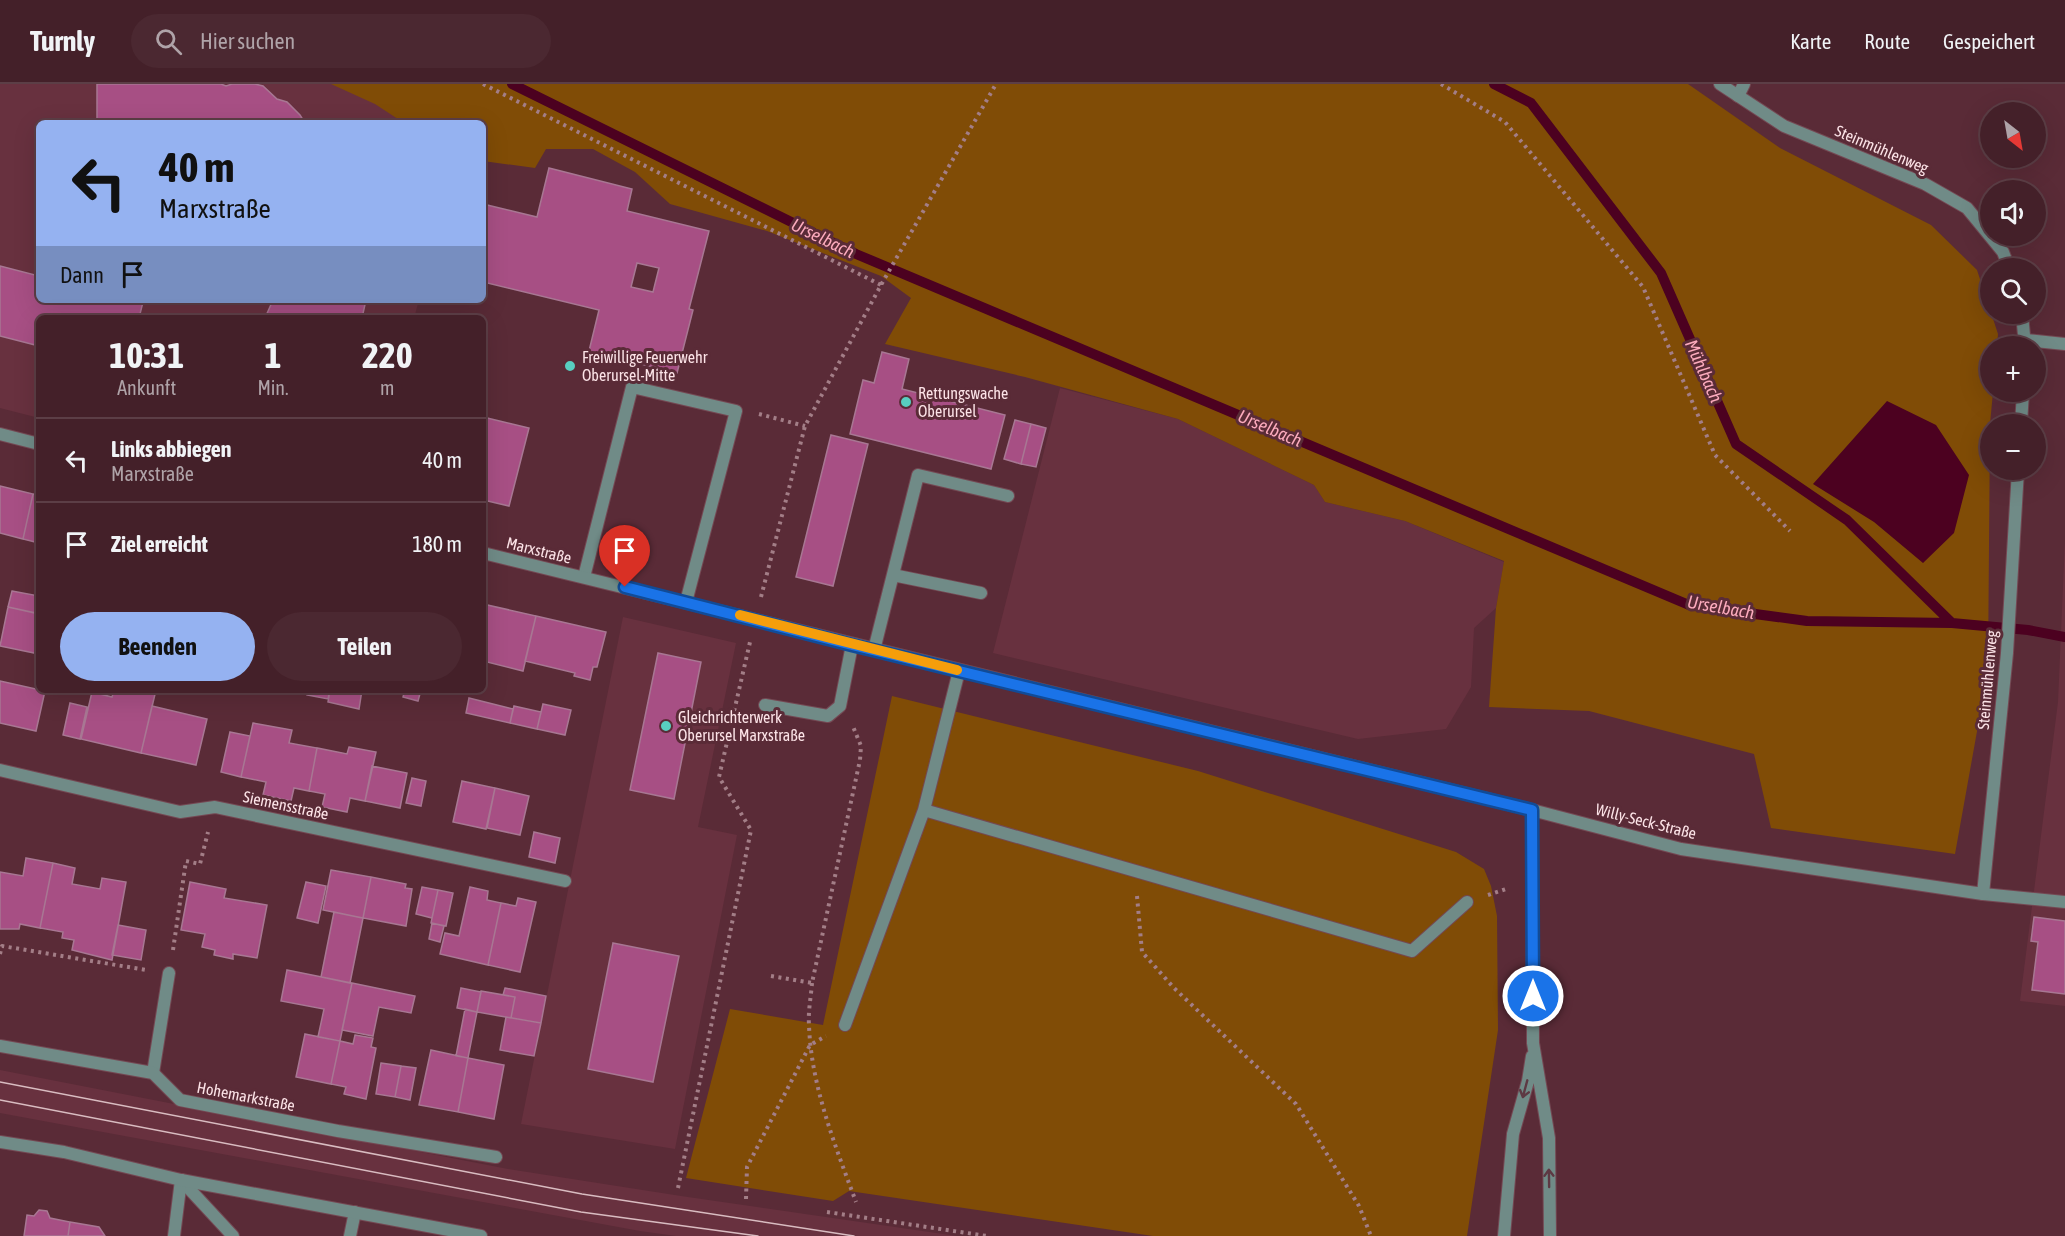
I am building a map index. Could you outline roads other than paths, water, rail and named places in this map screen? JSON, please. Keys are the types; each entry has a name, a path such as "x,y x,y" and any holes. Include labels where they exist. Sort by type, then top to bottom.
{"street":[{"name":"Steinmühlenweg","path":"1720,84 1784,126 1925,184 1966,208 2005,258"},
{"path":"1738,96 1744,84"},
{"path":"2046,344 2065,344"},
{"path":"584,577 632,387 736,411 687,603"},
{"path":"0,434 36,443"},
{"path":"874,650 918,475 1008,496"},
{"name":"Steinmühlenweg","path":"1983,894 2007,653 2017,480"},
{"name":"Marxstraße","path":"486,554 1532,810"},
{"path":"893,575 981,593"},
{"path":"765,705 828,716 840,706 852,645"},
{"path":"845,1025 924,810 959,670"},
{"name":"Siemensstraße","path":"0,770 180,812 215,807 565,881"},
{"path":"924,810 1412,951 1467,902"},
{"path":"1504,1236 1513,1134 1528,1081 1533,1043 1532,810"},
{"name":"Willy-Seck-Straße","path":"1532,810 1682,849 1983,894 2065,902"},
{"path":"0,1046 153,1073 169,973"},
{"path":"1533,1043 1549,1137 1550,1236"},
{"name":"Hohemarkstraße","path":"153,1073 180,1100 338,1131 496,1157"},
{"path":"0,1142 64,1152 181,1180 481,1236"},
{"path":"174,1236 181,1180"},
{"path":"181,1180 233,1236"},
{"path":"350,1236 356,1212"}],"waterway":[{"name":"Urselbach","path":"512,84 856,254 1689,605 1807,621 1952,623 2028,630 2065,637"},
{"name":"Mühlbach","path":"1494,84 1531,103 1661,273 1736,444 1847,520 1952,623"}],"tram line":[{"path":"0,1082 582,1194 854,1236"},
{"path":"0,1100 581,1212 758,1236"}],"place":[{"name":"Freiwillige Feuerwehr Oberursel-Mitte","path":"570,366"},
{"name":"Rettungswache Oberursel","path":"906,402"},
{"name":"Gleichrichterwerk Oberursel Marxstraße","path":"666,726"}]}
